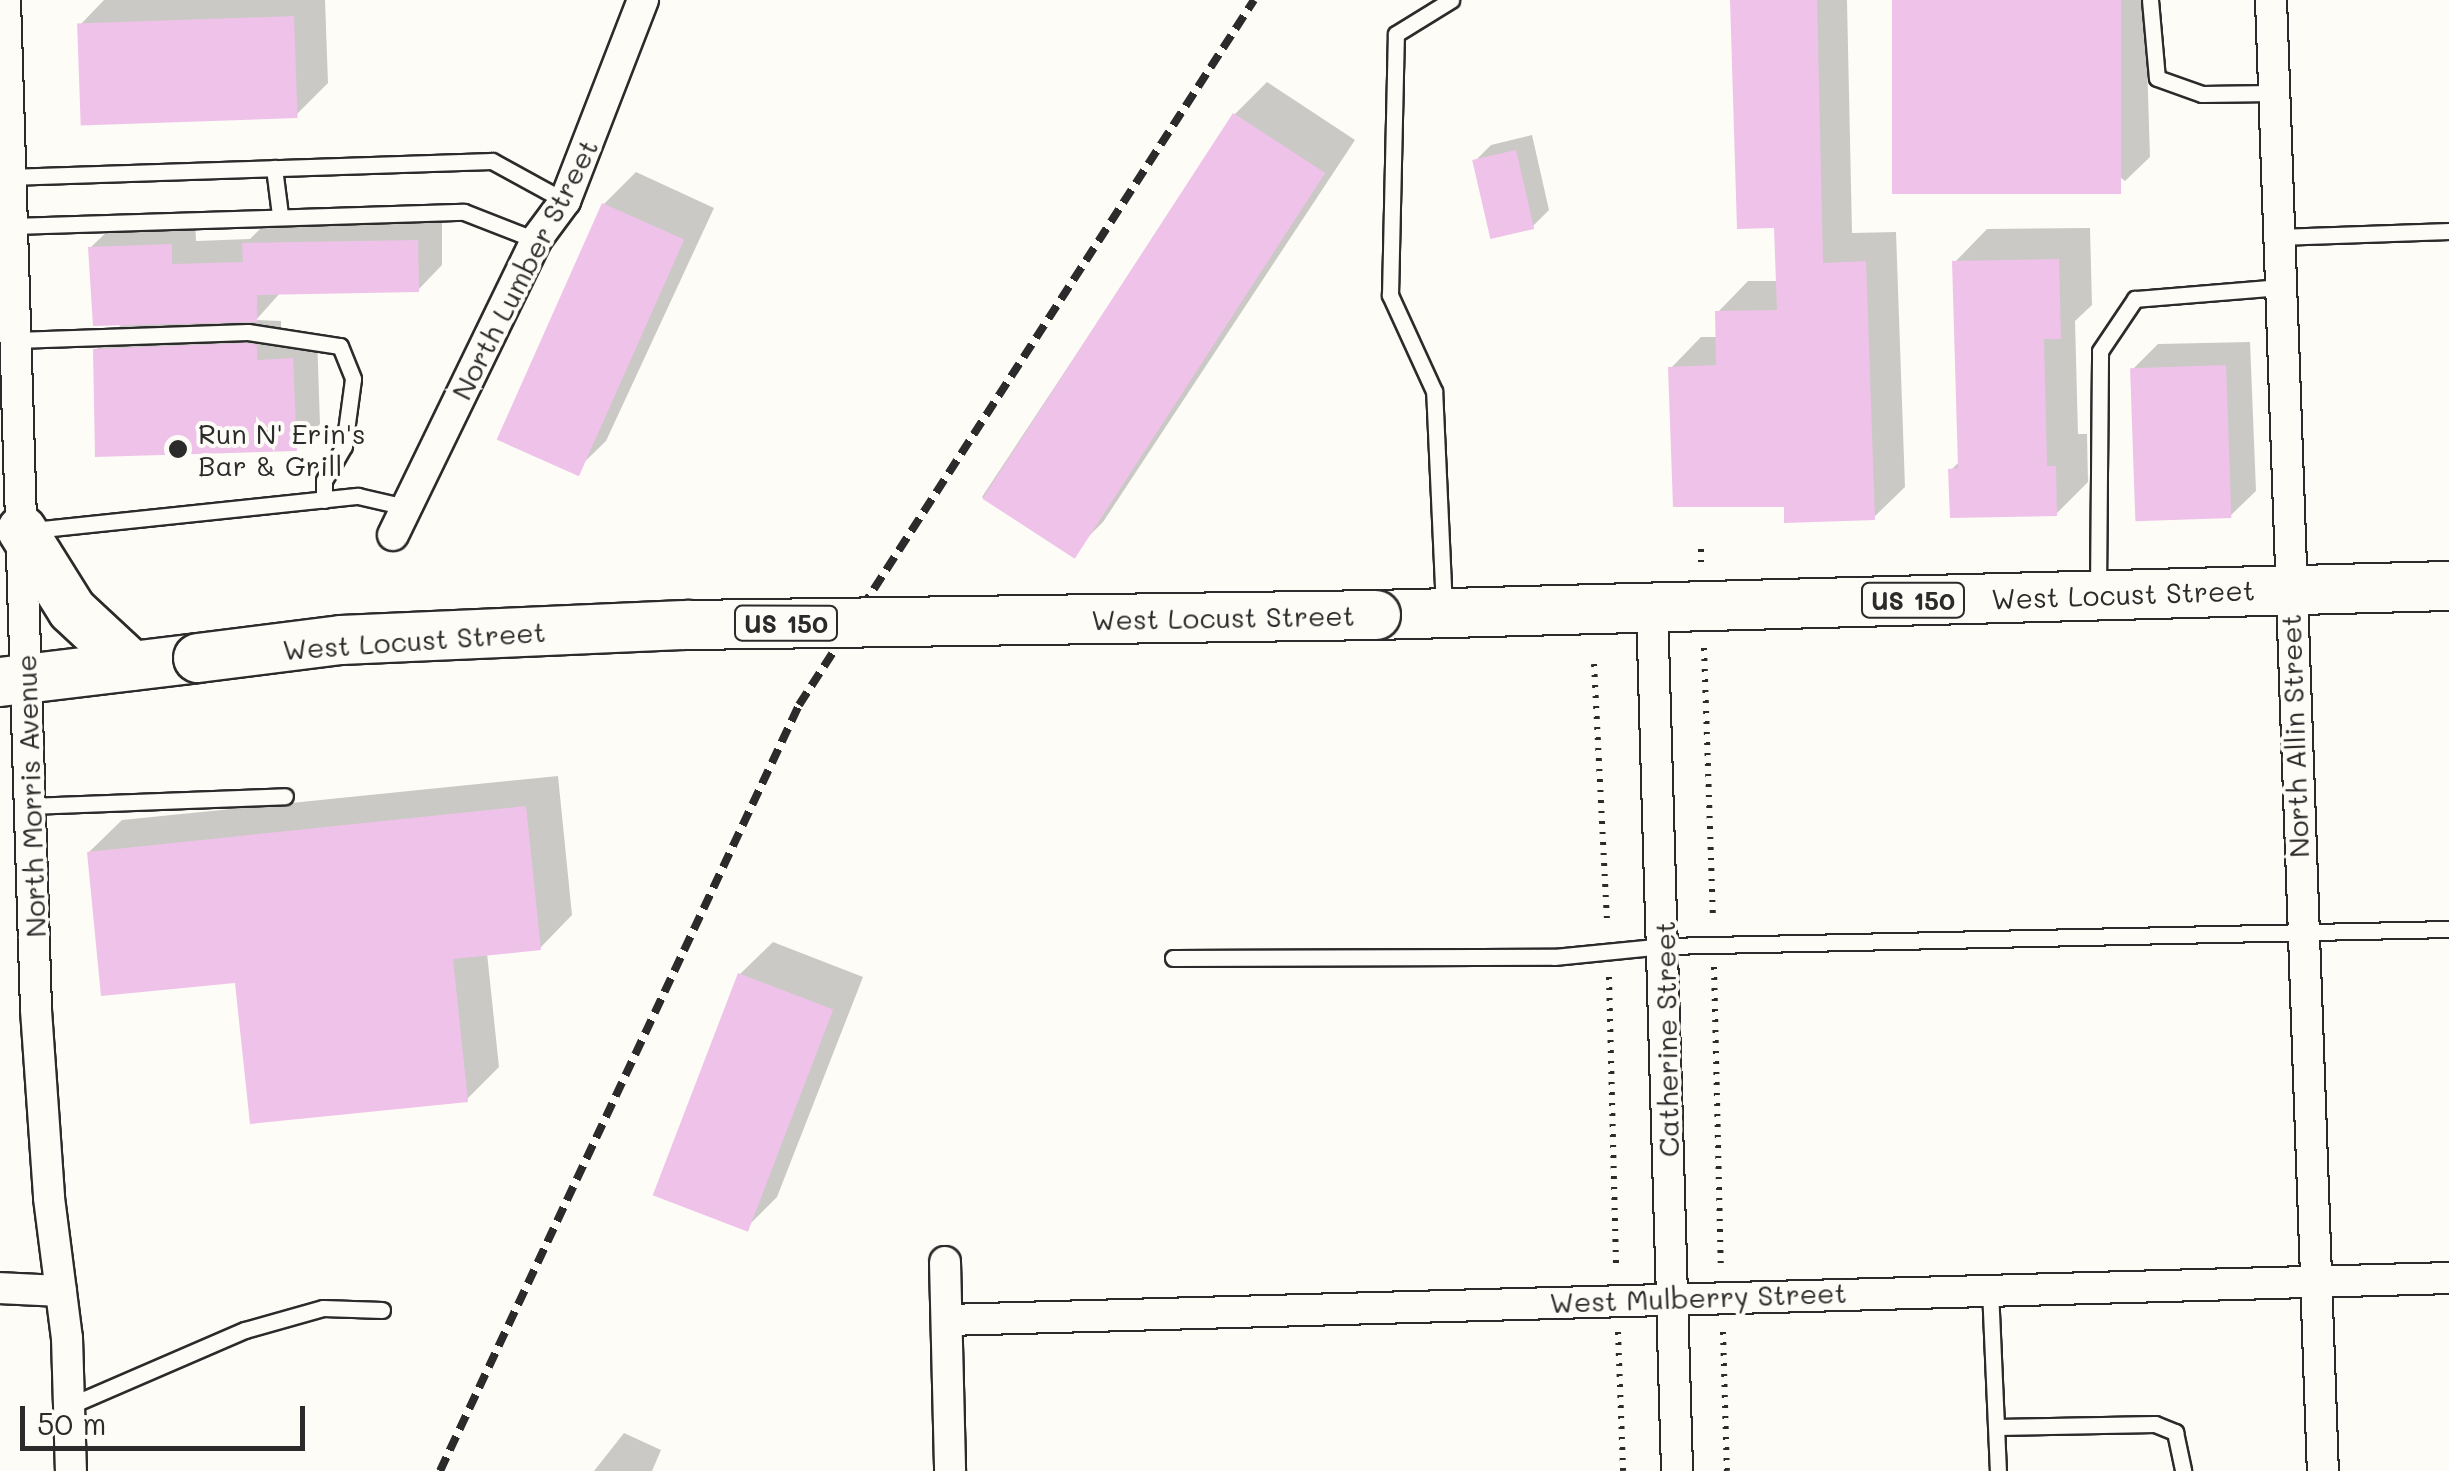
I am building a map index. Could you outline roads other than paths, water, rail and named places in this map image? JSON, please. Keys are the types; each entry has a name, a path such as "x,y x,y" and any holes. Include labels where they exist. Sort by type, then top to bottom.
{"main road":[{"path":"22,530 72,610 132,666"},
{"name":"West Locust Street","path":"13,680 341,640 689,625 1376,615 2449,586"}],"street":[{"name":"North Morris Avenue","path":"5,0 22,530 13,680 30,806 36,1010 61,1292 71,1471"},
{"name":"North Lumber Street","path":"400,521 536,240 565,201 644,0"},
{"name":"North Allin Street","path":"2271,0 2301,935 2323,1471"},
{"name":"Catherine Street","path":"1652,606 1677,1471"},
{"path":"945,1262 950,1471"},
{"name":"West Mulberry Street","path":"947,1320 2449,1278"},
{"path":"0,1288 61,1292"}],"lane":[{"path":"1444,612 1434,391 1390,295 1396,34 1451,0"},
{"path":"2150,0 2156,78 2202,94 2274,93"},
{"path":"8,178 492,161 565,201"},
{"path":"274,168 280,215"},
{"path":"13,226 464,212 536,240"},
{"path":"2278,237 2449,231"},
{"path":"2098,594 2100,351 2135,299 2280,286"},
{"path":"16,340 248,332 340,346 353,378 344,446 324,480 324,500"},
{"path":"22,530 358,496 400,521"},
{"path":"30,806 284,796"},
{"path":"1173,958 2449,929"},
{"path":"1990,1289 1998,1471"},
{"path":"69,1406 245,1330 323,1308 382,1310"},
{"path":"1997,1427 2154,1424 2175,1432 2183,1471"}],"railway":[{"path":"440,1471 799,705 1254,0"}],"place":[{"name":"Run N' Erin's Bar & Grill","path":"178,449"}]}
